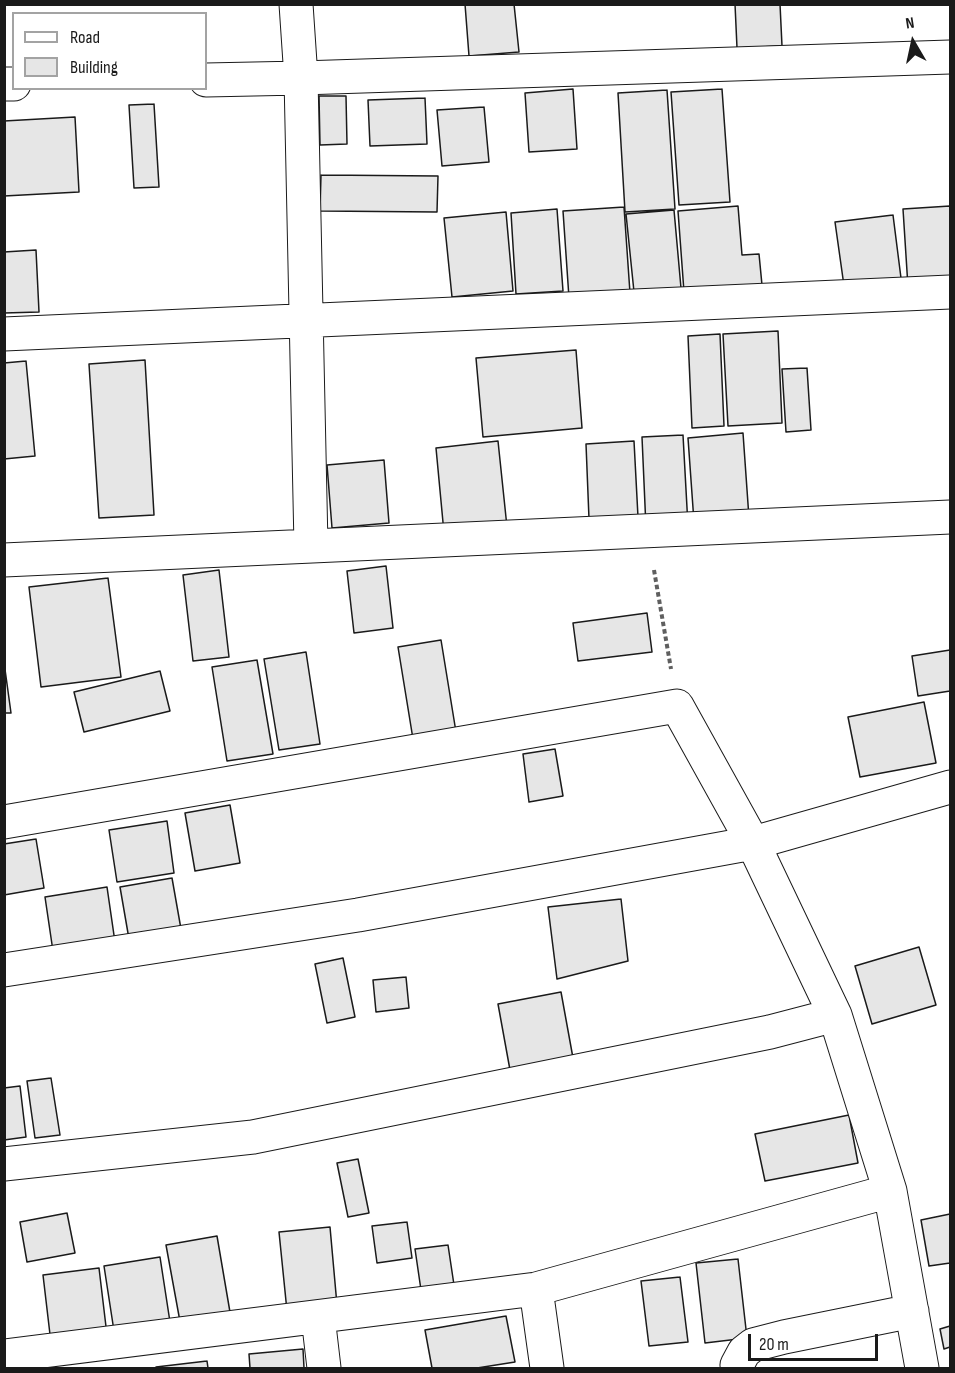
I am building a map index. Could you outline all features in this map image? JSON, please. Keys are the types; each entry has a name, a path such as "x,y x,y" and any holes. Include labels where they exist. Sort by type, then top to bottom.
{"street":[{"path":"296,4 301,78 311,546"},
{"path":"207,80 951,57"},
{"path":"4,334 951,292"},
{"path":"4,560 951,517"},
{"path":"4,822 677,706 753,843 835,1015 890,1191 922,1368"},
{"path":"4,970 358,915 753,843 951,787"},
{"path":"4,1164 253,1137 770,1032 835,1015"},
{"path":"4,1356 536,1288 890,1191"},
{"path":"536,1288 547,1368"},
{"path":"738,1368 737,1365 744,1352 753,1345 912,1311"},
{"path":"318,1317 324,1368"}],"path":[{"path":"647,531 677,706"}],"building":[{"path":"465,4 514,4 519,52 469,56"},
{"path":"735,4 780,4 782,46 737,48"},
{"path":"573,89 577,149 529,152 525,93"},
{"path":"722,89 730,202 679,205 671,92"},
{"path":"667,90 675,209 625,212 618,93"},
{"path":"319,96 346,96 347,144 320,145"},
{"path":"425,98 427,144 370,146 368,100"},
{"path":"154,104 159,187 134,188 129,105"},
{"path":"484,107 489,162 442,166 437,110"},
{"path":"75,117 79,192 4,196 4,121"},
{"path":"321,175 438,176 437,212 320,211"},
{"path":"738,206 742,255 759,254 762,285 684,292 678,211"},
{"path":"950,206 950,284 908,287 903,209"},
{"path":"624,207 630,293 569,298 563,211"},
{"path":"557,209 563,291 516,294 511,213"},
{"path":"674,210 681,288 634,292 626,214"},
{"path":"506,212 513,291 452,297 444,218"},
{"path":"893,215 902,286 845,293 835,222"},
{"path":"36,250 39,312 4,313 4,252"},
{"path":"778,331 782,423 728,426 723,334"},
{"path":"720,334 724,426 692,428 688,336"},
{"path":"576,350 582,428 483,437 476,358"},
{"path":"145,360 154,515 99,518 89,364"},
{"path":"26,361 35,456 4,459 4,363"},
{"path":"807,368 811,430 786,432 782,369"},
{"path":"743,433 749,518 694,522 688,438"},
{"path":"683,435 688,526 646,528 642,437"},
{"path":"498,441 507,527 444,533 436,448"},
{"path":"634,441 638,517 589,519 586,444"},
{"path":"384,460 389,523 332,528 327,465"},
{"path":"386,566 393,628 354,633 347,571"},
{"path":"219,570 229,657 193,661 183,575"},
{"path":"108,578 121,677 41,687 29,587"},
{"path":"647,613 652,652 578,661 573,623"},
{"path":"441,640 456,732 413,739 398,647"},
{"path":"950,650 950,691 918,696 912,656"},
{"path":"306,652 320,744 279,750 264,659"},
{"path":"257,660 273,754 227,761 212,667"},
{"path":"4,662 11,713 4,713"},
{"path":"160,671 170,711 84,732 74,692"},
{"path":"924,702 936,763 860,777 848,717"},
{"path":"555,749 563,796 529,802 523,754"},
{"path":"230,805 240,863 195,871 185,813"},
{"path":"167,821 174,873 117,882 109,830"},
{"path":"36,839 44,888 4,895 4,844"},
{"path":"172,878 181,929 129,939 120,887"},
{"path":"107,887 116,949 54,958 45,897"},
{"path":"621,899 628,961 557,979 548,907"},
{"path":"919,947 936,1005 872,1024 855,966"},
{"path":"343,958 355,1017 327,1023 315,964"},
{"path":"406,977 409,1008 376,1012 373,980"},
{"path":"561,992 573,1058 510,1070 498,1004"},
{"path":"51,1078 60,1135 35,1138 27,1081"},
{"path":"20,1086 26,1137 4,1140 4,1088"},
{"path":"849,1115 858,1163 765,1181 755,1134"},
{"path":"358,1159 369,1213 348,1217 337,1163"},
{"path":"67,1213 75,1253 27,1262 20,1222"},
{"path":"950,1214 950,1263 929,1266 921,1220"},
{"path":"407,1222 412,1258 377,1263 372,1226"},
{"path":"330,1227 337,1305 287,1311 279,1232"},
{"path":"217,1236 231,1318 181,1327 166,1245"},
{"path":"448,1245 454,1285 421,1290 415,1249"},
{"path":"160,1257 170,1322 114,1331 104,1266"},
{"path":"738,1259 747,1338 705,1343 696,1263"},
{"path":"99,1268 107,1335 51,1343 43,1275"},
{"path":"680,1277 688,1342 649,1346 641,1281"},
{"path":"506,1316 515,1362 477,1368 432,1368 425,1330"},
{"path":"950,1326 950,1347 944,1349 940,1329"},
{"path":"303,1349 304,1368 250,1368 249,1354"},
{"path":"207,1361 208,1368 156,1368 156,1367"}]}
